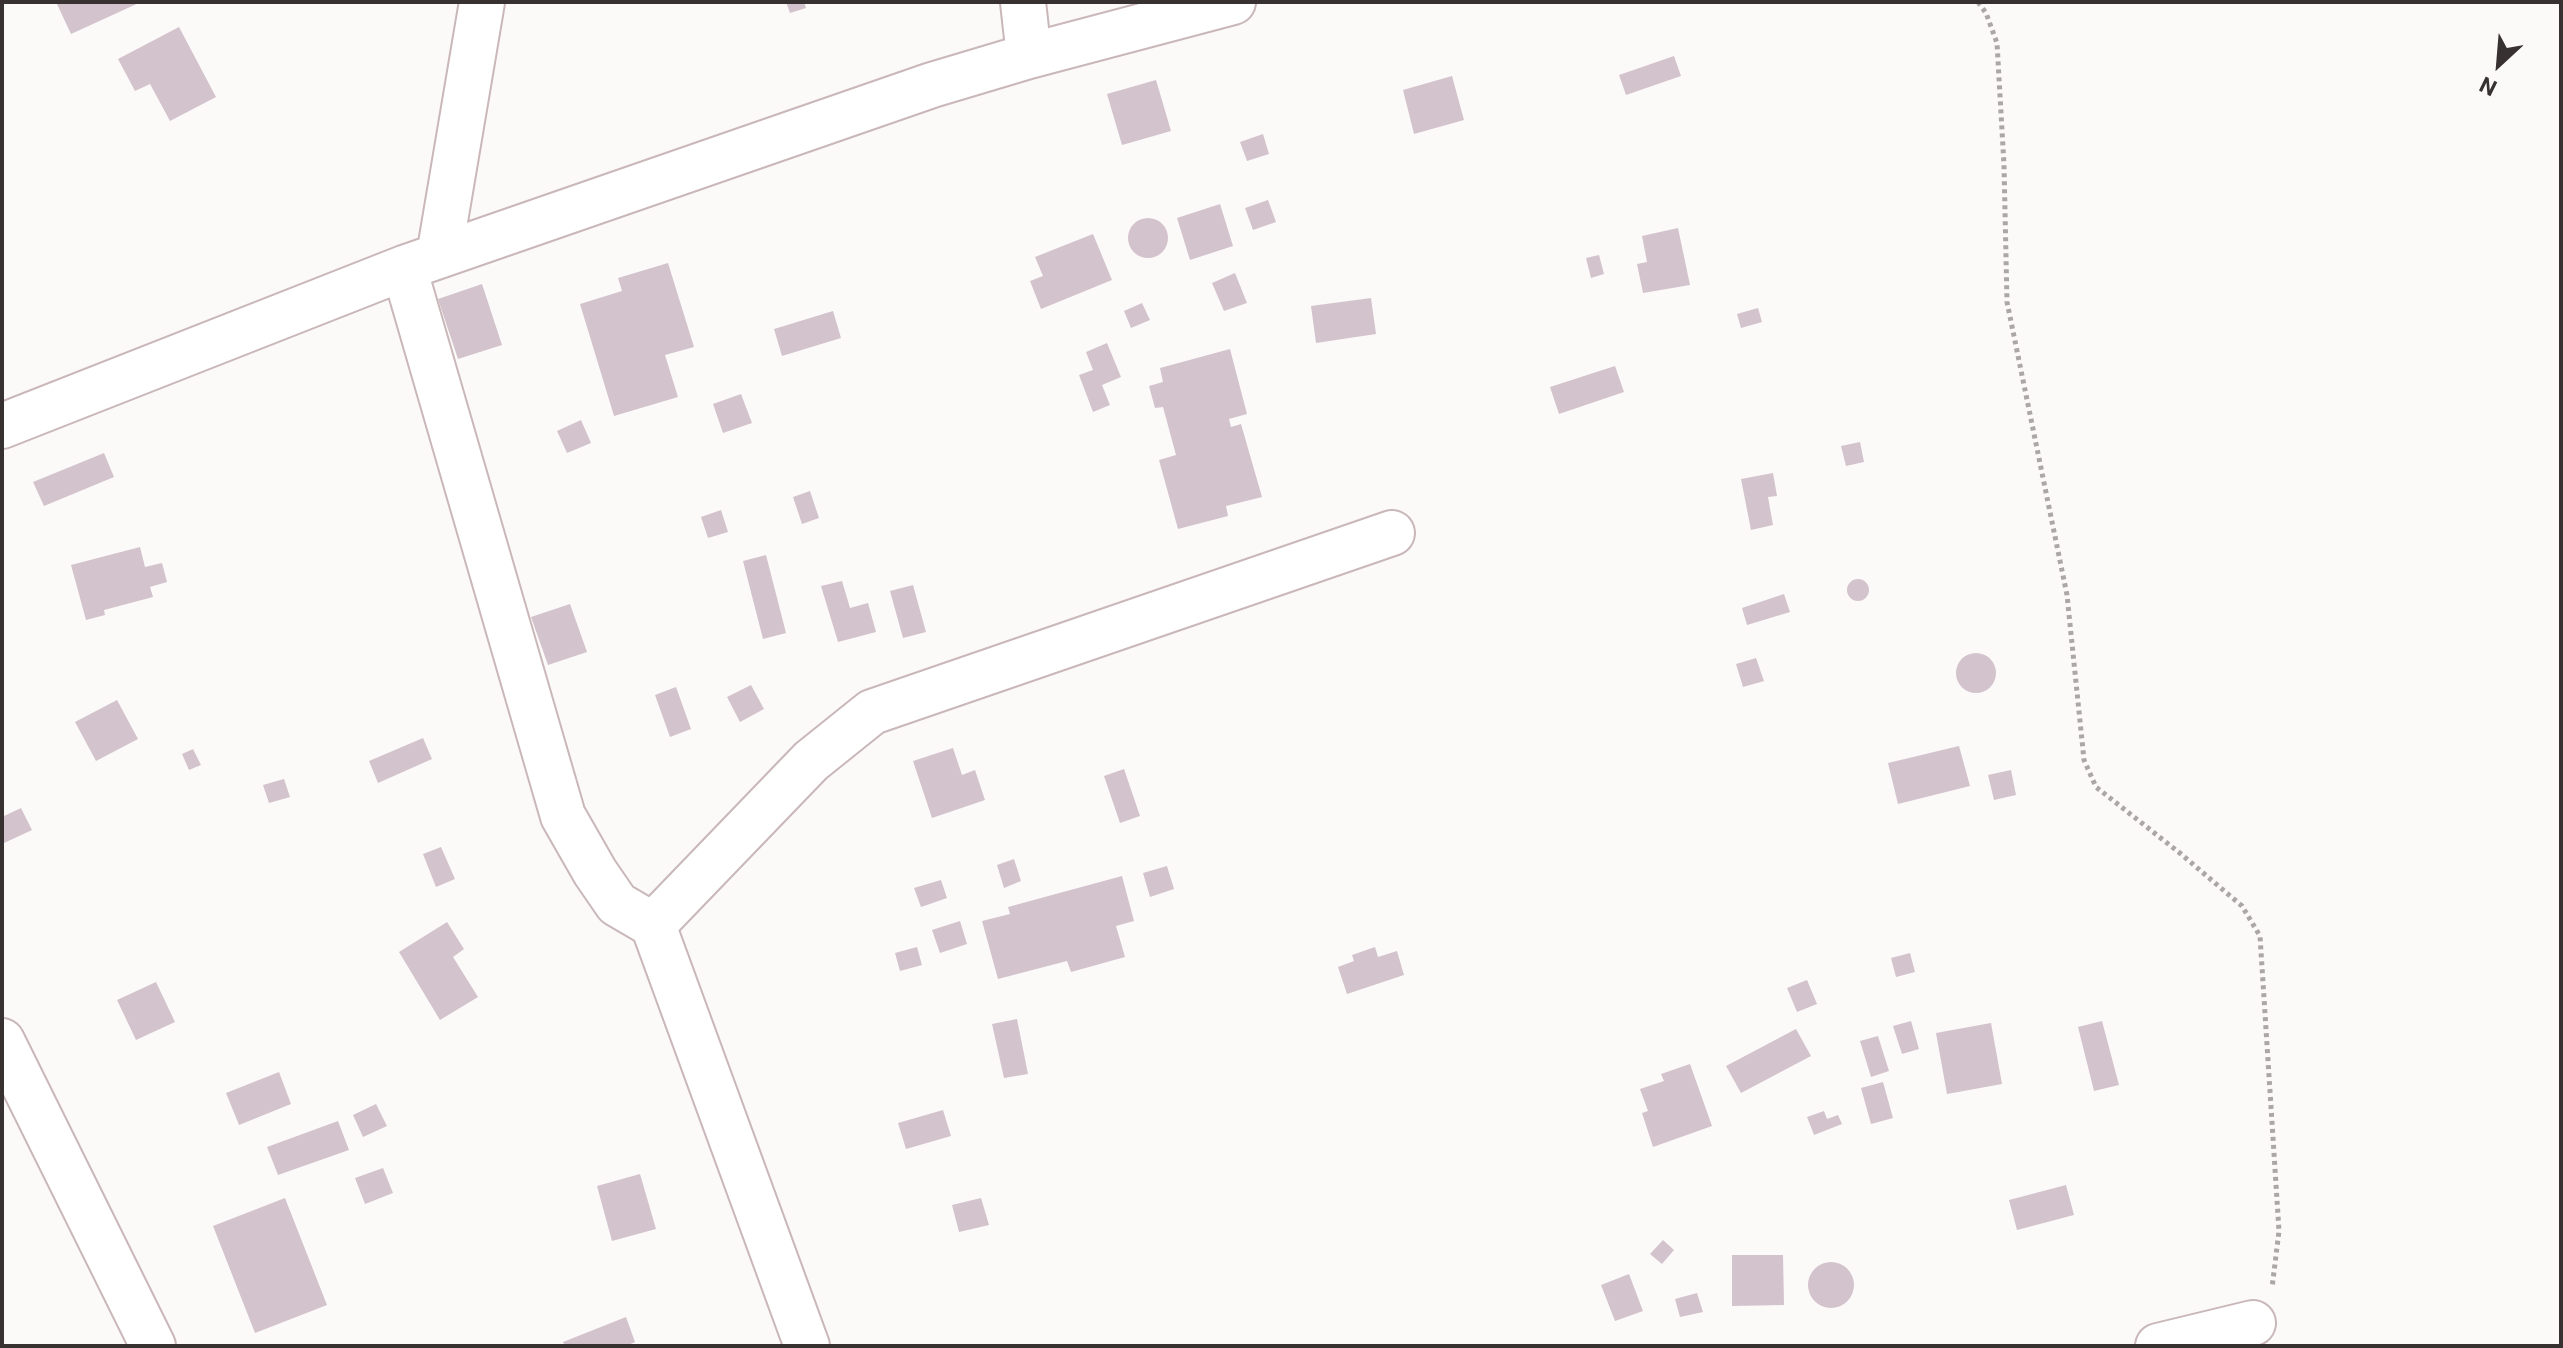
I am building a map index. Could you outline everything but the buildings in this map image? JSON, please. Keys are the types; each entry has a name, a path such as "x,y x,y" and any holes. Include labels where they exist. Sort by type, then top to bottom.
{"street":[{"path":"482,2 422,262 563,816 617,904 653,925 807,1346"},
{"path":"1023,2 1029,56"},
{"path":"2,426 422,262 917,90 1029,56 1233,2"},
{"path":"653,925 811,761 872,712 1392,533"},
{"path":"2,1041 153,1346"},
{"path":"2158,1346 2253,1323"}],"path":[{"path":"1978,2 1986,13 1997,43 2007,302 2067,595 2084,760 2096,787 2242,906 2260,936 2279,1231 2271,1296 2253,1323"}]}
